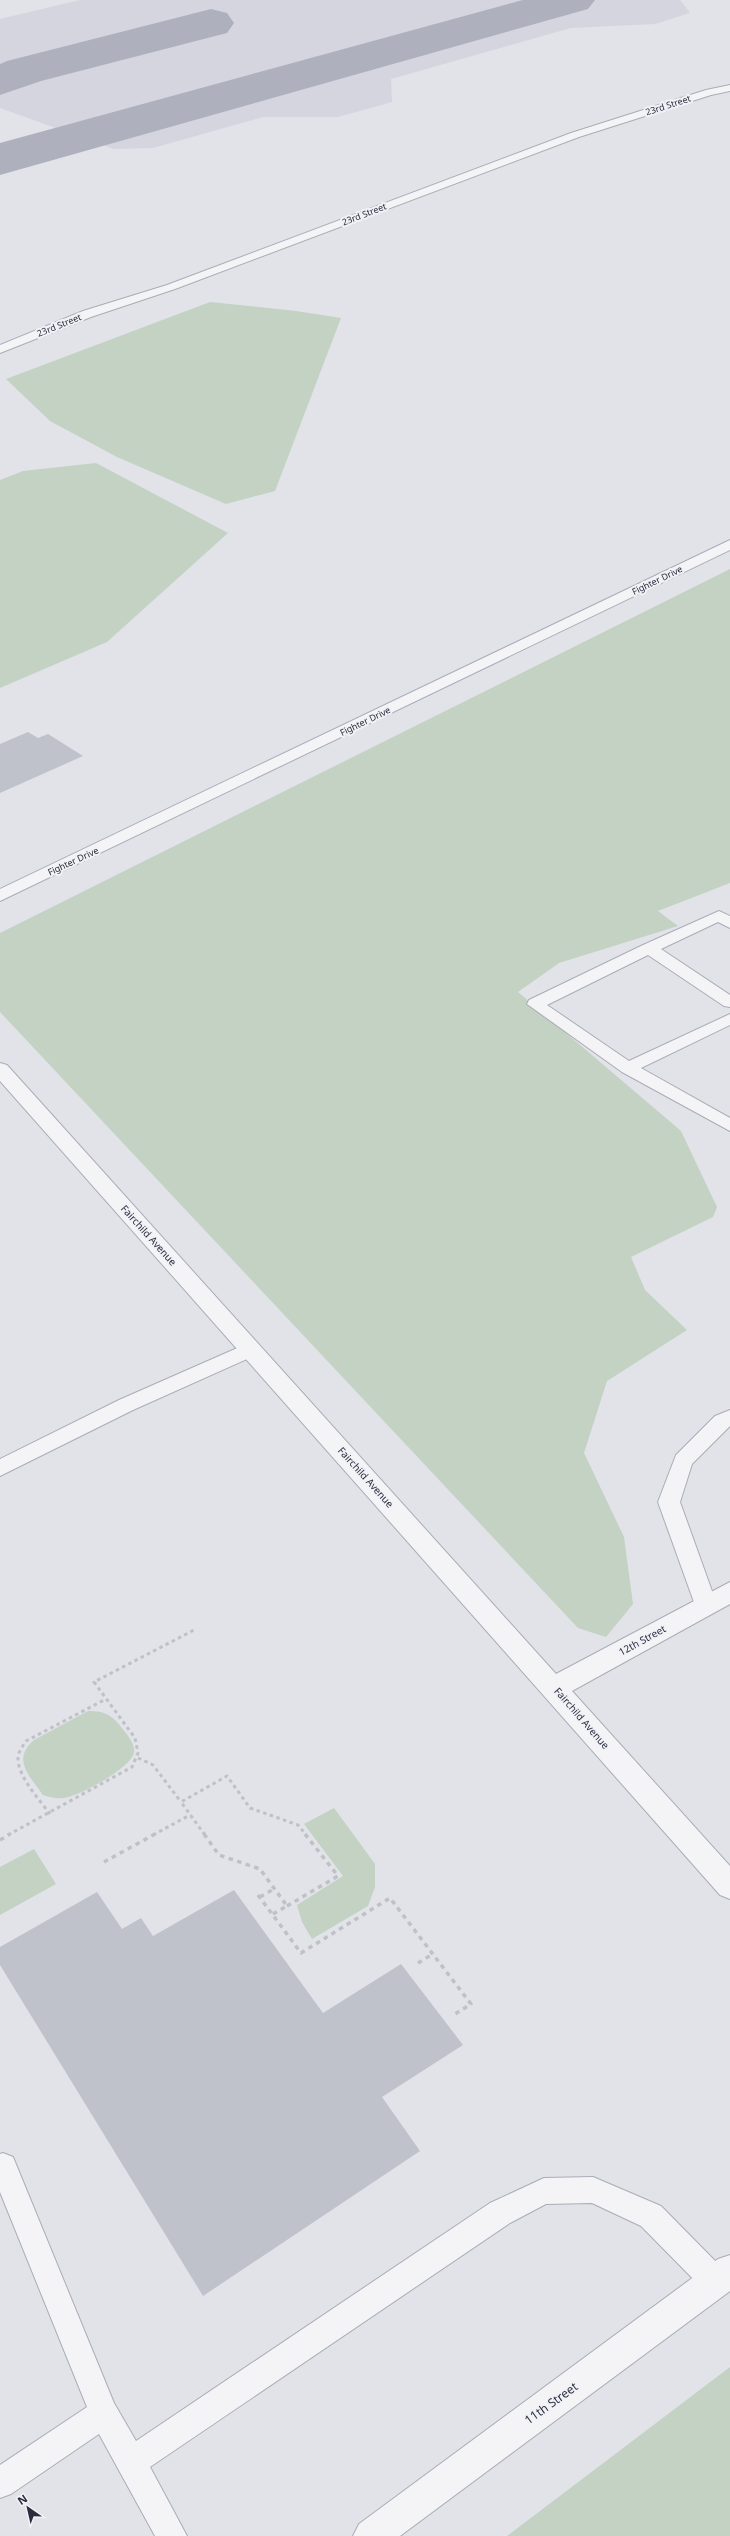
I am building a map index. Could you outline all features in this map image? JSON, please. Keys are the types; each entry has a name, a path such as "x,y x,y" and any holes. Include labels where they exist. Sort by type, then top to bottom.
{"street":[{"name":"23rd Street","path":"0,349 87,314 171,287 575,135 709,92 730,88"},
{"name":"Fighter Drive","path":"0,896 730,544"},
{"name":"Fairchild Avenue","path":"0,1069 555,1687 730,1886"},
{"name":"12th Street","path":"555,1687 730,1592"},
{"name":"11th Street","path":"371,2536 723,2276"}],"lane":[{"path":"730,923 719,916 649,948 536,1004 628,1068 730,1125"},
{"path":"649,948 730,1002"},
{"path":"628,1068 730,1019"},
{"path":"0,1468 126,1405 251,1349"},
{"path":"706,1605 669,1502 683,1460 722,1421 730,1417"},
{"path":"3,2166 104,2413 172,2536"},
{"path":"131,2462 500,2213 544,2192 593,2190 651,2216 723,2276"},
{"path":"0,2483 104,2413"}],"path":[{"path":"0,1840 132,1768 138,1758 139,1748 135,1738 94,1682 196,1629"},
{"path":"50,1814 20,1768 18,1758 20,1751 26,1741 106,1698"},
{"path":"138,1758 153,1765 219,1855 260,1869 287,1906"},
{"path":"181,1802 227,1776 250,1808 298,1825 338,1876 273,1914"},
{"path":"104,1862 190,1815"},
{"path":"274,1889 259,1896 301,1954 390,1898 471,2004 455,2014"},
{"path":"418,1963 433,1954"}],"shaded area":[{"path":"80,0 680,0 690,13 655,24 571,28 391,79 392,102 338,117 263,117 153,148 114,149 0,108 0,19"}],"green space":[{"path":"210,302 296,311 341,318 275,491 226,504 117,457 50,421 6,379"},
{"path":"96,463 228,533 107,642 0,688 0,480 23,471"},
{"path":"730,569 730,883 658,911 678,926 559,963 518,992 681,1131 717,1207 713,1217 631,1257 645,1290 687,1330 607,1381 584,1453 624,1537 633,1604 606,1637 578,1628 0,1012 0,933"},
{"path":"88,1711 104,1713 118,1724 132,1742 134,1752 131,1758 115,1773 81,1792 64,1798 53,1798 43,1795 28,1775 25,1768 23,1761 27,1747 34,1740"},
{"path":"334,1808 375,1864 375,1887 368,1906 312,1939 302,1922 297,1905 343,1876 304,1824"},
{"path":"34,1849 56,1884 0,1915 0,1867"},
{"path":"730,2367 730,2536 507,2536"}],"building":[{"path":"28,732 38,738 48,734 83,756 0,793 0,744"},
{"path":"234,1890 323,2013 401,1964 463,2045 382,2097 420,2151 203,2296 0,1965 0,1947 97,1892 122,1929 141,1918 153,1936"}],"taxiway":[{"path":"0,159 573,0"},
{"path":"0,81 24,71 211,23"}]}
